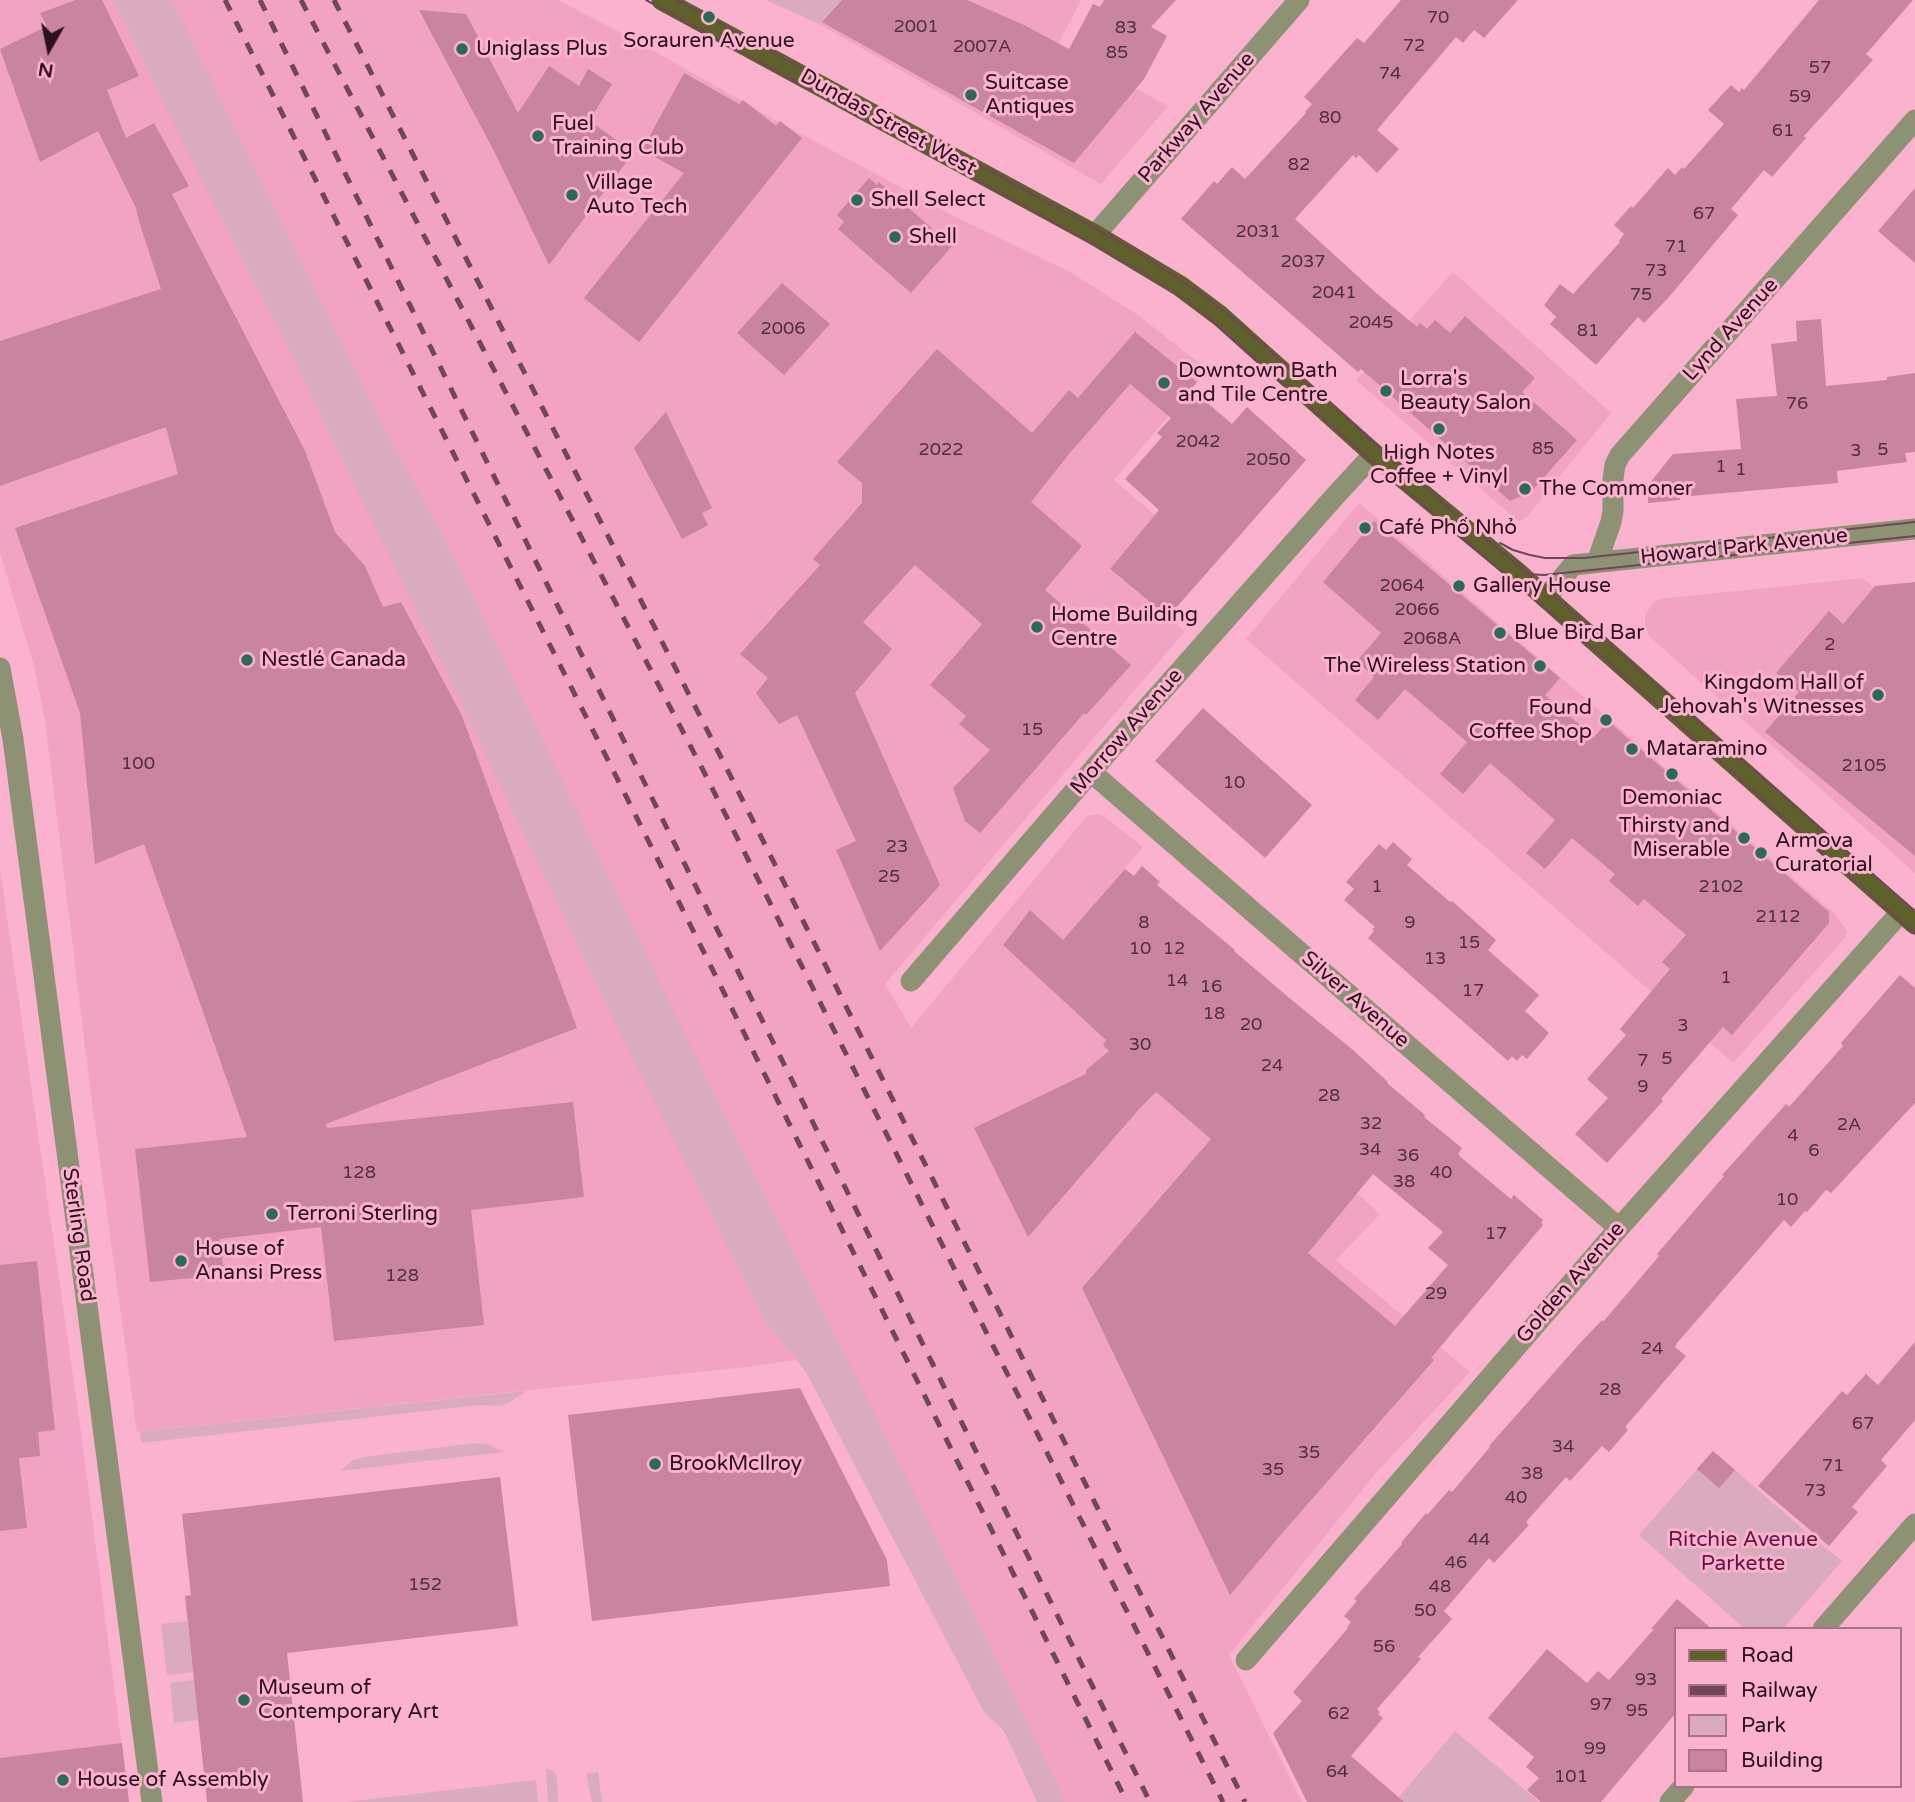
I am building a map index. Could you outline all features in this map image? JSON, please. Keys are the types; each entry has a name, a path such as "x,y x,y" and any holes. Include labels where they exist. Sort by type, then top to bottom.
{"main road":[{"name":"Dundas Street West","path":"662,0 1095,235 1180,286 1220,316 1374,454 1546,597 1908,918"}],"street":[{"name":"Parkway Avenue","path":"1095,235 1299,0"},
{"name":"Lynd Avenue","path":"1598,562 1611,522 1612,480 1620,454 1915,120"},
{"name":"Morrow Avenue","path":"911,981 1091,772 1374,454"},
{"name":"Howard Park Avenue","path":"1546,597 1573,565 1915,529"},
{"name":"Sterling Road","path":"0,668 15,753 152,1802"},
{"name":"Silver Avenue","path":"1091,772 1619,1228"},
{"name":"Golden Avenue","path":"1247,1660 1619,1228 1908,918"},
{"path":"1825,1627 1915,1524"},
{"path":"1670,1802 1682,1788"}],"shaded area":[{"path":"0,0 113,0 286,343 648,1089 764,1319 796,1360 137,1432 91,1096 45,720 34,666 0,553"},
{"path":"172,0 558,0 956,217 1070,272 1138,315 1208,370 1114,480 1155,515 1110,570 1185,631 885,984 911,1028 1087,816 1099,814 1105,817 1143,847 1069,934 1380,1214 1336,1260 1470,1372 1375,1474 1229,1655 1302,1802 1066,1802 716,1097 452,553 386,431"},
{"path":"842,0 1081,0 1057,46 1168,106 1101,184 819,24"},
{"path":"1453,272 1611,413 1527,517 1519,522 1356,380"},
{"path":"1359,503 1835,914 1847,932 1845,938 1733,1063 1246,639"},
{"path":"1863,578 1915,624 1915,873 1649,636 1645,625 1645,616 1652,604 1659,599"},
{"path":"0,868 82,1439 129,1802 0,1802"}],"green space":[{"path":"113,0 172,0 386,431 452,553 716,1097 1066,1802 1037,1802 1004,1731 984,1712 806,1372 764,1319 639,1071 286,343"},
{"path":"766,0 842,0 819,24"},
{"path":"526,1391 502,1406 479,1405 141,1443 140,1432"},
{"path":"475,1443 487,1444 504,1452 340,1471 353,1460 364,1457"},
{"name":"Ritchie Avenue Parkette","path":"1713,1451 1842,1561 1785,1627 1743,1627 1639,1535"},
{"path":"187,1621 193,1672 167,1675 161,1624"},
{"path":"194,1680 198,1720 174,1723 170,1683"},
{"path":"1455,1731 1539,1802 1395,1802"},
{"path":"546,1768 557,1777 558,1802 548,1802"},
{"path":"598,1772 602,1802 592,1802 586,1774"},
{"path":"536,1780 538,1802 345,1802"}],"building":[{"name":"Nestlé Canada","path":"76,0 102,0 139,76 107,90 126,138 154,123 189,186 172,194 305,451 335,532 365,566 383,607 401,602 462,716 577,1028 326,1124 327,1128 573,1102 584,1197 471,1210 484,1325 334,1341 321,1227 220,1239 224,1275 150,1282 135,1149 247,1137 144,844 95,864 80,713 15,528 178,474 166,427 0,486 0,341 161,289 136,208 98,131 40,162 0,49 47,26 40,13"},
{"path":"842,0 967,0 1024,25 1069,49 1093,4 1100,7 1104,0 1176,0 1151,27 1167,36 1144,79 1074,163 822,22"},
{"path":"1401,0 1518,0 1484,38 1474,30 1463,43 1456,37 1377,130 1399,149 1377,173 1359,155 1356,158 1353,155 1295,219 1417,327 1420,323 1427,329 1435,320 1450,333 1465,316 1535,378 1522,392 1577,440 1531,492 1510,501 1361,369 1358,372 1181,219 1214,181 1217,184 1232,167 1245,179 1306,113 1312,104 1304,97 1357,38 1364,43"},
{"path":"1819,0 1913,0 1866,54 1873,60 1804,136 1806,138 1772,177 1764,170 1731,209 1738,215 1669,297 1644,323 1638,317 1596,365 1550,324 1556,317 1544,305 1560,284 1573,294 1620,242 1624,234 1614,225 1631,206 1633,208 1668,168 1675,175 1682,167 1684,169 1724,124 1708,110 1731,85 1739,92 1742,88 1744,90"},
{"path":"419,10 466,14 518,113 549,66 579,86 588,69 612,84 589,121 634,152 549,265 494,151"},
{"path":"684,73 739,104 743,100 776,126 780,121 802,138 639,342 584,298 684,173 642,150"},
{"name":"Shell","path":"869,178 877,185 879,182 952,246 911,293 838,229 844,222 837,215"},
{"path":"1915,188 1915,263 1878,231"},
{"path":"782,283 830,324 784,375 737,333"},
{"path":"1821,319 1826,386 1887,380 1887,377 1915,373 1915,452 1905,453 1907,462 1837,471 1838,483 1680,497 1680,500 1648,503 1649,484 1673,454 1741,449 1736,399 1777,396 1771,344 1797,341 1796,321"},
{"path":"1135,332 1197,382 1191,389 1232,424 1247,407 1306,460 1168,617 1110,569 1159,510 1125,479 1162,437 1157,433 1171,418 1130,384 1031,502 1082,546 1045,590 1131,665 1086,715 1084,713 980,833 965,821 953,788 990,750 959,724 966,716 930,685 982,624 915,565 863,622 892,649 855,693 940,885 880,951 836,850 856,841 797,715 779,724 756,693 768,678 740,654 820,565 813,559 862,503 862,483 837,462 937,349 1032,433 1069,390 1078,398"},
{"path":"666,412 712,508 702,513 708,525 682,539 634,448"},
{"path":"1374,521 1560,678 1545,695 1594,737 1608,721 1829,912 1829,923 1732,1035 1723,1027 1661,1099 1663,1101 1607,1163 1575,1134 1608,1098 1587,1079 1626,1035 1620,1029 1670,969 1662,962 1686,935 1644,899 1638,906 1609,881 1615,874 1572,838 1545,869 1526,853 1555,820 1490,763 1463,794 1440,774 1467,742 1405,689 1378,720 1355,700 1374,677 1357,661 1381,633 1323,582"},
{"path":"1915,582 1915,856 1765,732 1799,692 1776,673 1829,611 1843,624 1875,586"},
{"path":"1203,708 1312,805 1265,858 1155,761"},
{"path":"1393,842 1412,859 1407,865 1496,940 1488,950 1539,995 1525,1011 1549,1033 1527,1059 1522,1055 1517,1061 1512,1056 1508,1061 1368,938 1375,927 1344,900 1354,889 1346,882 1379,844 1386,850"},
{"path":"1142,866 1160,882 1157,885 1353,1050 1425,1115 1424,1117 1462,1148 1458,1154 1464,1160 1511,1199 1514,1195 1543,1220 1543,1225 1431,1358 1434,1360 1230,1595 1082,1288 1211,1139 1156,1092 1028,1237 974,1128 1086,1074 1086,1070 1109,1051 1103,1045 1106,1040 1003,945 1030,910 1063,940 1125,869 1134,876","holes":["1373,1174 1443,1232 1428,1248 1448,1265 1395,1326 1308,1253"]},
{"path":"1900,975 1915,988 1915,1103 1831,1193 1826,1190 1791,1227 1784,1220 1677,1343 1675,1347 1686,1356 1625,1427 1628,1430 1609,1452 1602,1446 1570,1481 1566,1477 1526,1522 1529,1525 1494,1563 1489,1558 1444,1611 1452,1619 1377,1709 1383,1718 1351,1756 1404,1802 1307,1802 1273,1733 1302,1701 1293,1692 1348,1628 1351,1622 1344,1616 1357,1601 1354,1599 1426,1513 1427,1515 1449,1490 1452,1492 1581,1342 1602,1320 1603,1322 1724,1176 1722,1175 1786,1104 1789,1107"},
{"path":"37,1261 55,1430 38,1432 40,1456 19,1458 27,1528 0,1531 0,1265"},
{"path":"1915,1342 1915,1420 1881,1460 1887,1466 1852,1507 1858,1512 1829,1546 1758,1486 1842,1391 1847,1395 1866,1374 1878,1385"},
{"path":"800,1388 887,1560 890,1586 592,1621 568,1415"},
{"path":"1713,1451 1735,1470 1719,1488 1697,1469"},
{"path":"500,1477 518,1626 287,1653 303,1802 207,1802 185,1596 191,1595 182,1514"},
{"path":"1677,1599 1710,1627 1674,1627 1674,1715 1601,1802 1541,1802 1527,1790 1539,1778 1526,1767 1534,1757 1488,1718 1547,1649 1587,1683 1598,1671 1609,1680 1654,1629 1651,1629"},
{"name":"House of Assembly","path":"122,1743 129,1802 0,1802 0,1758"}],"tram line":[{"path":"646,0 1074,233 1165,286 1201,311 1369,459 1604,658 1915,934"},
{"path":"677,0 1136,251 1207,298 1550,592 1915,911"},
{"path":"1500,543 1513,550 1545,558 1584,558 1915,522"},
{"path":"1526,574 1544,575 1915,536"}],"railway":[{"path":"225,0 632,808 1127,1802"},
{"path":"260,0 1150,1802"},
{"path":"301,0 705,774 1223,1802"},
{"path":"334,0 725,765 1245,1802"}],"place":[{"name":"Sorauren Avenue","path":"709,17"},
{"name":"Uniglass Plus","path":"462,49"},
{"name":"Suitcase Antiques","path":"971,95"},
{"name":"Fuel Training Club","path":"538,136"},
{"name":"Village Auto Tech","path":"572,195"},
{"name":"Shell Select","path":"857,200"},
{"name":"Shell","path":"895,237"},
{"name":"Downtown Bath and Tile Centre","path":"1164,383"},
{"name":"Lorra's Beauty Salon","path":"1386,391"},
{"name":"High Notes Coffee + Vinyl","path":"1439,429"},
{"name":"The Commoner","path":"1525,489"},
{"name":"Café Phố Nhỏ","path":"1365,528"},
{"name":"Gallery House","path":"1459,586"},
{"name":"Home Building Centre","path":"1037,627"},
{"name":"Blue Bird Bar","path":"1500,633"},
{"name":"Nestlé Canada","path":"247,660"},
{"name":"The Wireless Station","path":"1540,666"},
{"name":"Kingdom Hall of Jehovah's Witnesses","path":"1878,695"},
{"name":"Found Coffee Shop","path":"1606,720"},
{"name":"Mataramino","path":"1632,749"},
{"name":"Demoniac","path":"1672,774"},
{"name":"Thirsty and Miserable","path":"1744,838"},
{"name":"Armova Curatorial","path":"1761,853"},
{"name":"Terroni Sterling","path":"272,1214"},
{"name":"House of Anansi Press","path":"181,1261"},
{"name":"BrookMcIlroy","path":"655,1464"},
{"name":"Museum of Contemporary Art","path":"244,1700"},
{"name":"House of Assembly","path":"63,1780"}]}
